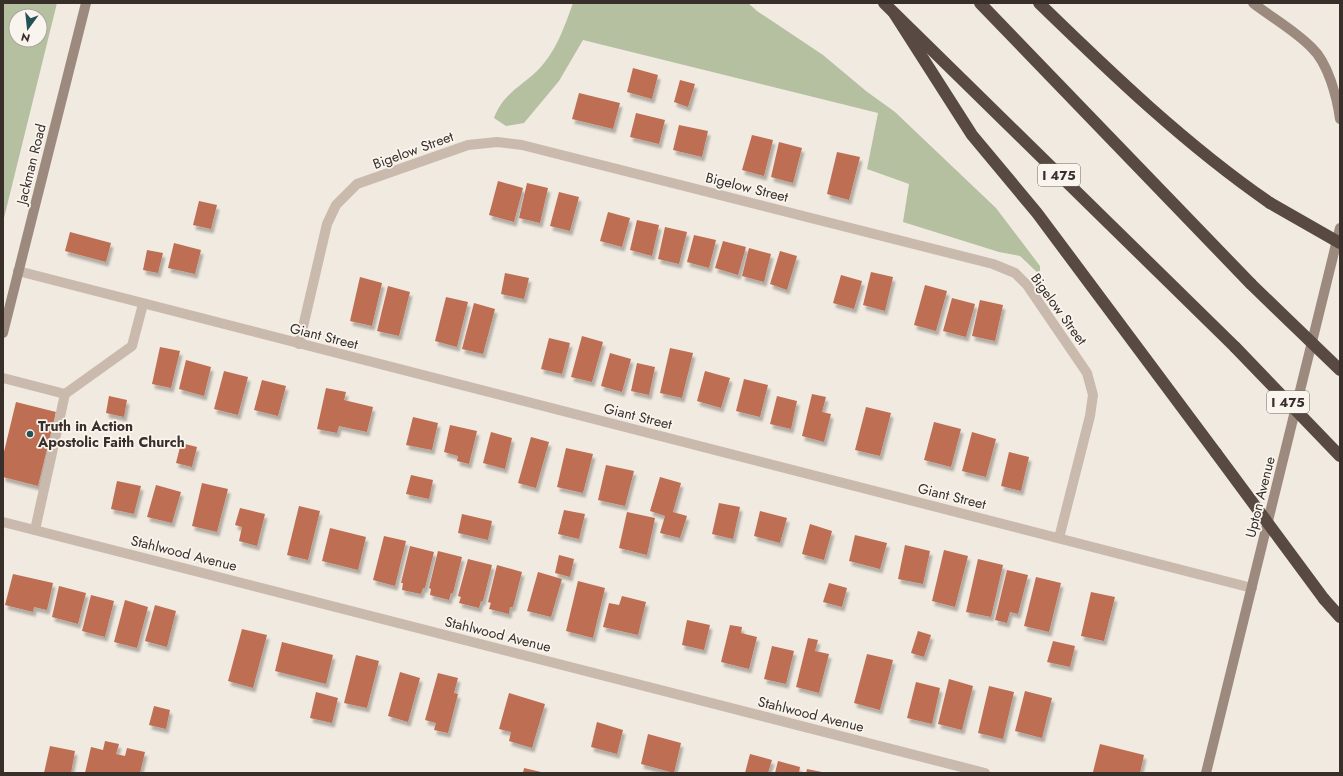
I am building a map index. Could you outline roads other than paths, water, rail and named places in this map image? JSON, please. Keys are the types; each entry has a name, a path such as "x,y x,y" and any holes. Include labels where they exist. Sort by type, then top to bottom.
{"highway":[{"name":"I 475","path":"884,3 1235,347 1340,456"},
{"path":"1039,3 1182,135 1228,174 1270,203 1340,243"},
{"path":"984,6 1251,284 1340,370"},
{"path":"894,13 972,135 1037,213 1324,599 1340,617"}],"main road":[{"name":"Jackman Road","path":"3,333 86,3"},
{"path":"1253,3 1312,48 1324,67 1332,84 1340,118"},
{"name":"Upton Avenue","path":"1206,773 1340,228"}],"street":[{"name":"Bigelow Street","path":"299,344 327,224 336,205 344,194 356,184 468,145 496,142 522,145 970,258 993,264 1015,273 1027,285 1087,372 1093,395 1090,416 1059,538"},
{"name":"Giant Street","path":"18,271 1252,588"},
{"path":"35,530 65,394 132,346 143,304"},
{"path":"3,378 65,394"},
{"name":"Stahlwood Avenue","path":"3,522 985,773"}],"place":[{"name":"Truth in Action Apostolic Faith Church","path":"30,434"}]}
